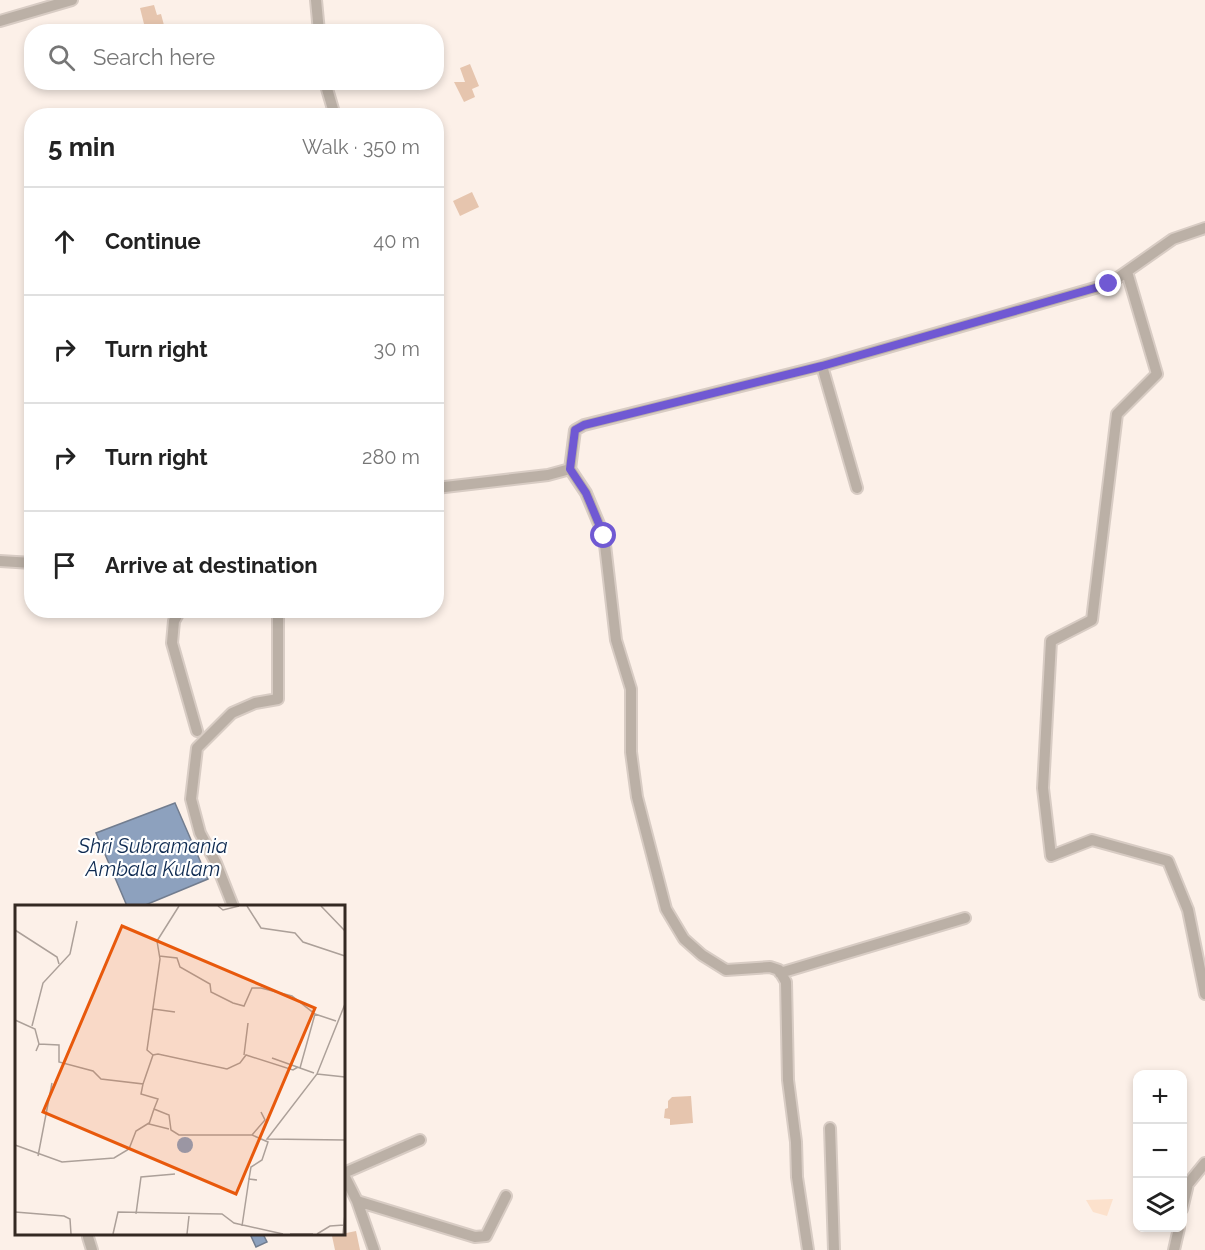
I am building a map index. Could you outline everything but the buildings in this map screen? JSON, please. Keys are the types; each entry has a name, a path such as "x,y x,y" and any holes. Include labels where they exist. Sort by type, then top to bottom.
{"street":[{"path":"0,21 72,0"},
{"path":"316,0 318,24"},
{"path":"327,90 333,108"},
{"path":"808,1250 797,1177 796,1142 788,1080 786,982 779,970 770,967 726,970 702,955 684,939 666,909 637,797 631,752 631,689 616,640 604,536 586,493 570,469 575,430 584,425 822,366 1109,284 1173,239 1205,228"},
{"path":"1127,272 1157,374 1117,414 1092,620 1051,641 1043,788 1051,856 1092,840 1168,861 1188,910 1205,994"},
{"path":"822,366 857,488"},
{"path":"444,487 548,475 570,469"},
{"path":"0,561 24,562"},
{"path":"176,618 172,643 197,731"},
{"path":"233,905 216,863 200,833 191,799 197,748 232,713 255,703 278,699 278,618"},
{"path":"780,973 965,918"},
{"path":"830,1128 834,1250"},
{"path":"345,1174 420,1140"},
{"path":"1187,1188 1205,1163"},
{"path":"345,1176 357,1201 374,1250"},
{"path":"357,1201 475,1237 486,1236 506,1196"},
{"path":"1174,1250 1178,1232"},
{"path":"88,1237 92,1250"}],"shaded area":[{"path":"1113,1199 1107,1216 1093,1212 1086,1200"}],"water":[{"name":"Shri Subramania Ambala Kulam","path":"175,803 208,879 145,905 127,905 96,833"},
{"path":"250,1235 264,1235 267,1242 256,1247"}],"route":[{"path":"604,536 586,493 570,469 575,430 584,425 822,366 1109,284"}]}
